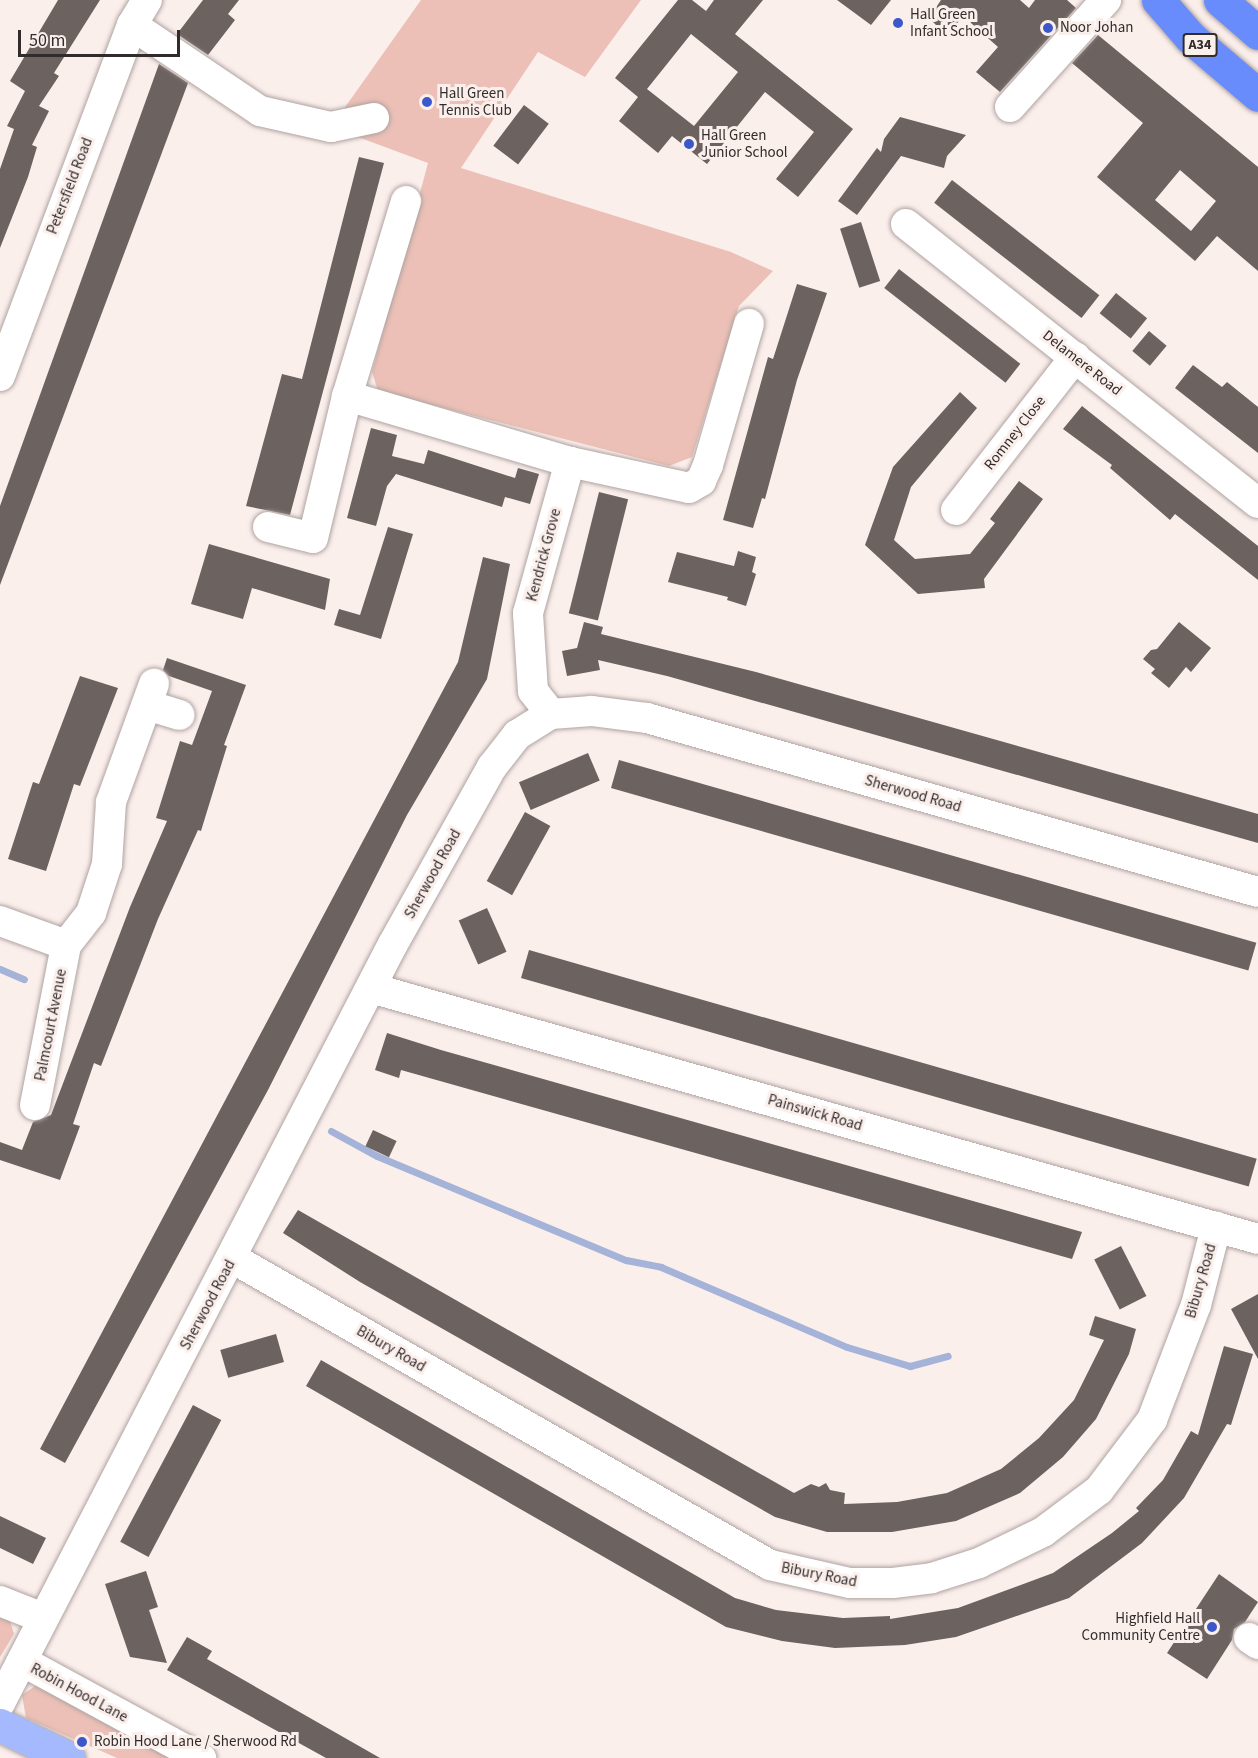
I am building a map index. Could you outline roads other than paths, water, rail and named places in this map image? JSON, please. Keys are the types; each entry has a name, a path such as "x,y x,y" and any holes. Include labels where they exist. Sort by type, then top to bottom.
{"highway":[{"name":"A34","path":"1158,0 1190,37 1258,95"},
{"path":"1220,0 1258,33"}],"main road":[{"path":"0,1725 68,1758"}],"street":[{"path":"1010,107 1106,0"},
{"path":"140,12 260,111 331,127 374,118"},
{"name":"Petersfield Road","path":"0,376 140,12"},
{"path":"268,527 325,541 347,396 406,201"},
{"name":"Delamere Road","path":"906,224 1258,503"},
{"path":"347,396 692,498 708,465 749,324"},
{"name":"Romney Close","path":"956,510 1075,357"},
{"name":"Kendrick Grove","path":"551,714 533,691 528,613 570,462"},
{"name":"Palmcourt Avenue","path":"35,1105 66,945 91,913 107,864 111,802 150,694 180,715"},
{"name":"Sherwood Road","path":"0,1703 371,988 504,749 517,735 551,714 592,711 647,718 1258,892"},
{"path":"0,921 66,945"},
{"name":"Painswick Road","path":"371,988 1258,1239"},
{"name":"Bibury Road","path":"232,1258 770,1565 849,1583 893,1584 932,1578 979,1563 1043,1532 1098,1490 1152,1420 1196,1305 1216,1227"},
{"path":"0,1601 43,1618"},
{"name":"Robin Hood Lane","path":"22,1662 201,1758"}],"waterway":[{"path":"0,969 24,979"},
{"path":"331,1131 377,1156 626,1260 661,1267 847,1347 910,1366 948,1356"}],"place":[{"name":"Hall Green Infant School","path":"898,23"},
{"name":"Noor Johan","path":"1048,28"},
{"name":"Hall Green Tennis Club","path":"427,102"},
{"name":"Hall Green Junior School","path":"689,144"},
{"name":"Highfield Hall Community Centre","path":"1212,1627"},
{"name":"Robin Hood Lane / Sherwood Rd","path":"82,1742"}]}
